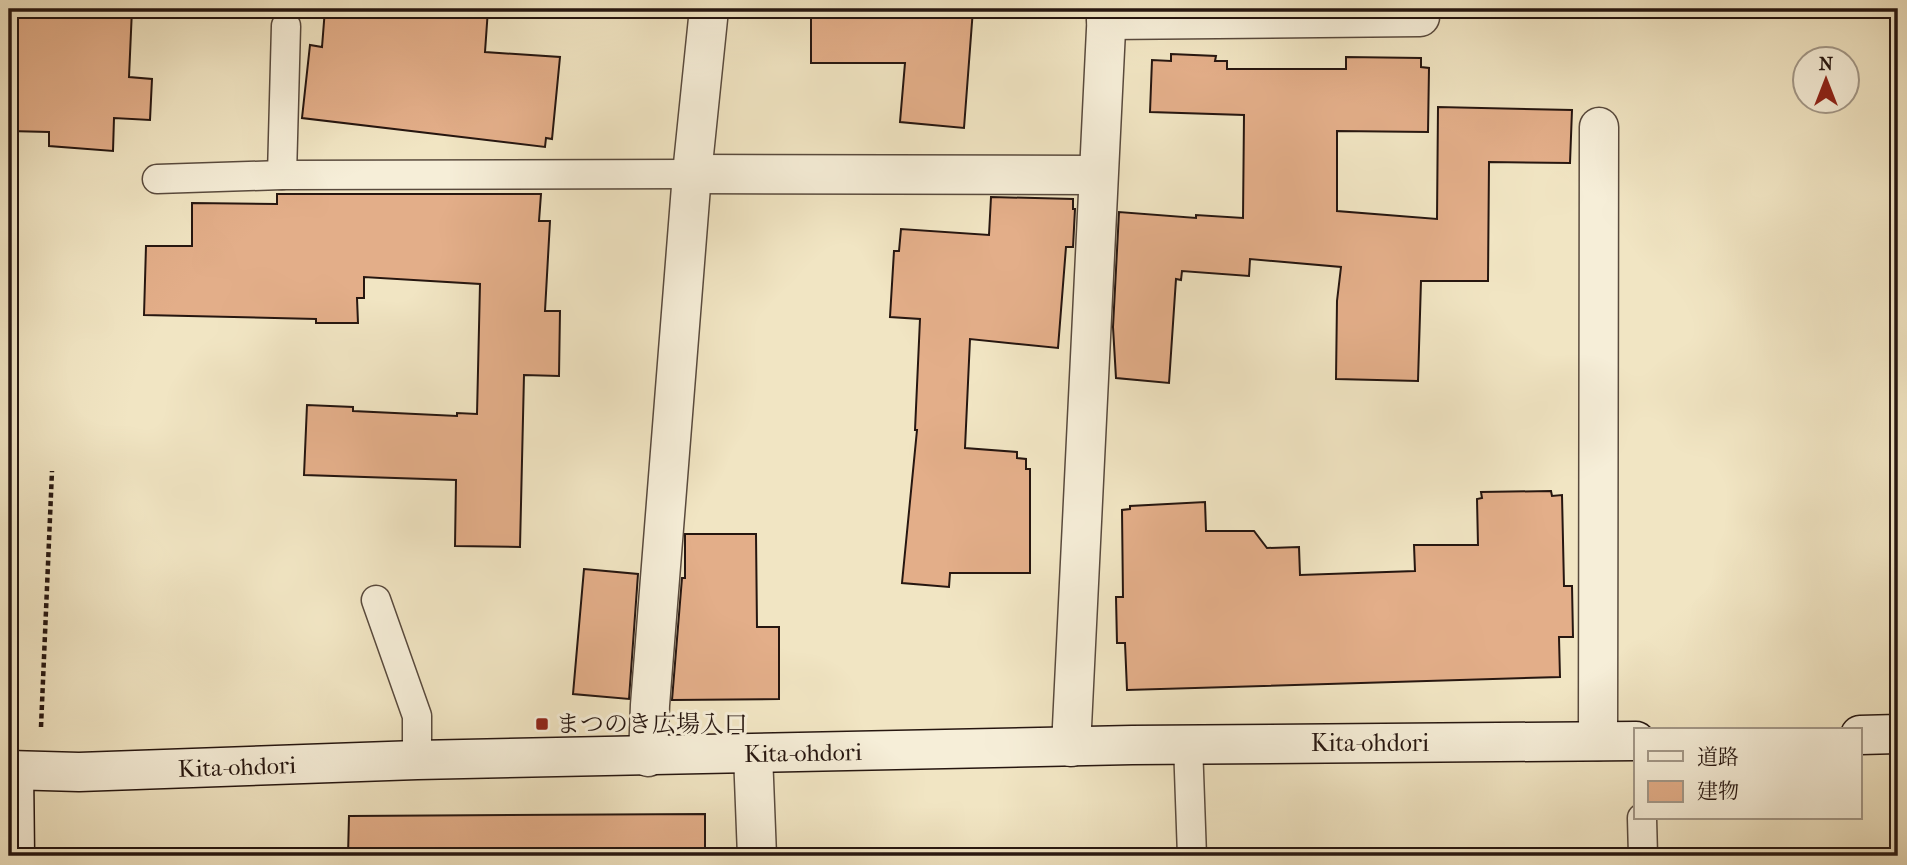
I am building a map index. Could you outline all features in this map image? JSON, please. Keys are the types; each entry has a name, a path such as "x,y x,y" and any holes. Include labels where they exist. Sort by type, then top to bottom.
{"street":[{"path":"648,757 692,174 709,9"},
{"path":"1071,747 1106,14 1420,17"},
{"path":"1598,741 1599,127"},
{"path":"692,174 1098,175"},
{"path":"1862,735 1898,734"},
{"name":"Kita-ohdori","path":"12,770 79,772 417,760 1188,744 1634,741"},
{"path":"753,754 757,856"},
{"path":"12,770 15,856"}],"lane":[{"path":"282,176 286,26"},
{"path":"157,179 692,174"},
{"path":"376,600 417,716 417,760"},
{"path":"1188,744 1192,856"},
{"path":"1642,820 1643,856"}],"path":[{"path":"12,770 41,741 52,471"}],"building":[{"path":"9,9 132,9 129,77 152,79 150,120 114,118 113,151 49,146 49,132 9,131"},
{"path":"325,9 488,9 485,52 560,57 552,139 546,138 545,147 302,118 310,45 322,47"},
{"path":"811,9 973,9 964,128 900,122 905,63 811,63"},
{"path":"1171,54 1216,56 1215,61 1227,61 1227,69 1346,69 1346,57 1421,58 1421,67 1429,68 1428,132 1337,131 1337,211 1437,219 1438,107 1572,110 1570,163 1489,162 1488,281 1421,281 1418,381 1336,379 1337,301 1341,267 1250,259 1249,276 1182,271 1181,280 1176,279 1169,383 1116,378 1113,327 1119,212 1196,218 1196,215 1243,218 1244,115 1150,112 1152,60 1171,61"},
{"path":"277,194 541,194 539,221 550,221 545,311 560,311 559,376 524,375 520,547 455,546 456,480 304,475 307,405 353,407 353,411 457,416 457,413 477,414 480,284 364,277 364,298 357,298 358,323 316,323 316,319 144,315 146,246 192,246 192,203 277,204"},
{"path":"991,197 1073,199 1075,209 1073,247 1066,247 1058,348 970,339 965,448 1017,452 1017,458 1026,459 1026,469 1030,469 1030,573 950,573 949,587 902,583 917,430 920,319 890,317 894,251 899,251 901,229 989,235"},
{"path":"1551,491 1552,496 1562,495 1564,586 1572,586 1573,637 1559,637 1560,677 1127,690 1125,643 1117,643 1116,597 1123,597 1122,510 1130,509 1130,506 1205,502 1206,531 1254,531 1267,548 1299,547 1300,575 1415,571 1414,545 1478,545 1477,499 1482,498 1481,492"},
{"path":"685,534 756,534 757,627 779,627 779,699 672,700 682,578 685,578"},
{"path":"584,569 638,574 629,699 573,694"},
{"path":"705,814 705,856 348,856 349,816"}],"place":[{"name":"まつのき広場入口","path":"542,724"}]}
